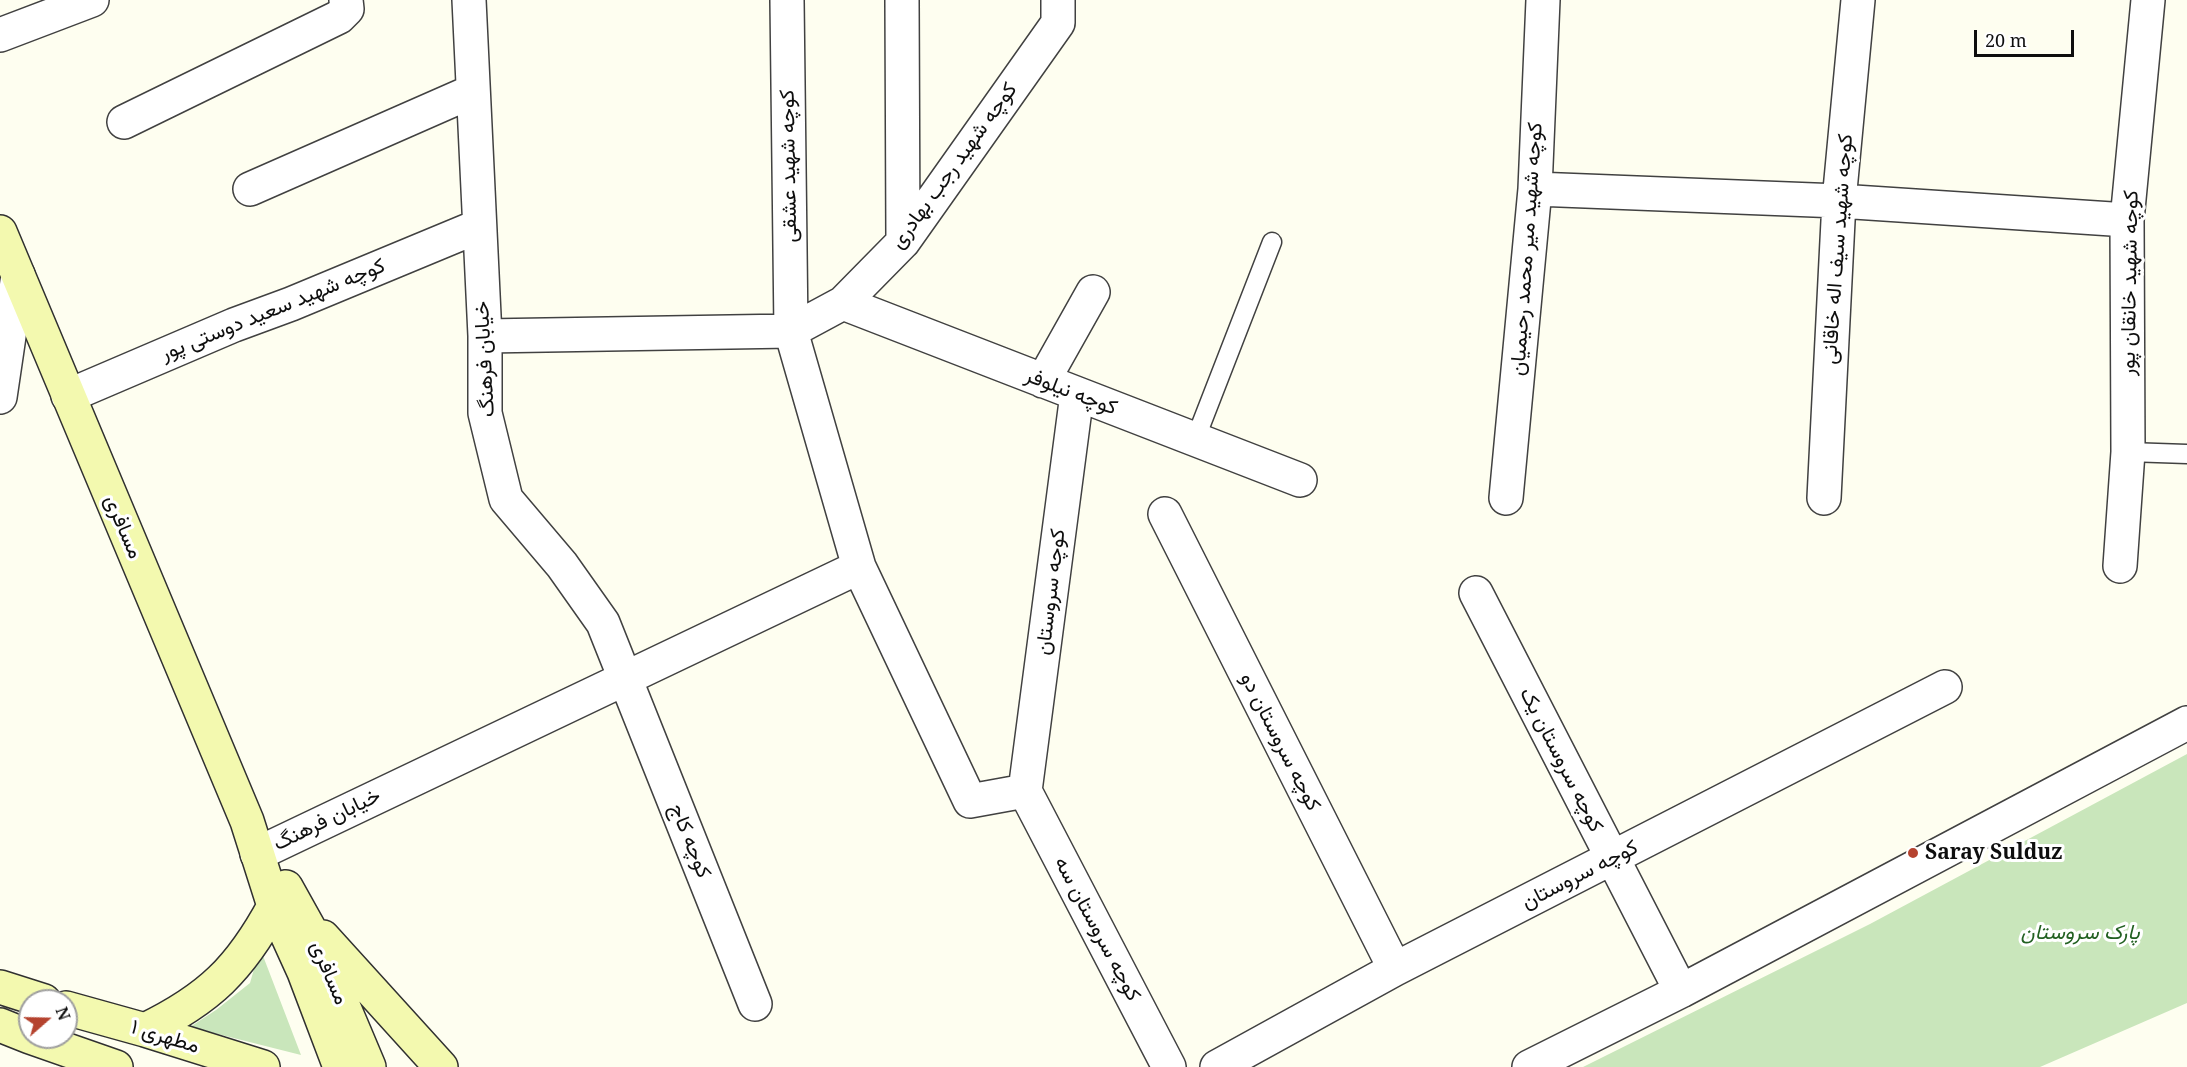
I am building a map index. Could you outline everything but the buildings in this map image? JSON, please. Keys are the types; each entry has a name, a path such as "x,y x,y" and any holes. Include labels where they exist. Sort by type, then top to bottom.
{"main road":[{"name":"مسافری","path":"0,232 246,821 287,908 304,972 340,1067"},
{"name":"مسافری","path":"287,908 315,939 369,1067"},
{"path":"145,1030 178,1014 207,992 234,968 256,938 287,908 441,1067"},
{"path":"0,987 18,993"},
{"name":"مطهری ۱","path":"78,1011 263,1067"},
{"name":"مطهری ۱","path":"0,1026 18,1033"},
{"name":"مطهری ۱","path":"64,1049 116,1067"}],"street":[{"path":"0,35 92,0"},
{"path":"124,122 339,17 346,9 346,0"},
{"name":"خیابان فرهنگ","path":"469,0 484,336 485,413 506,499 562,565 603,623 625,678"},
{"name":"کوچه شهید عشقی","path":"787,0 791,331 859,567 970,801 1025,790"},
{"path":"902,0 903,242"},
{"name":"کوچه شهید رجب بهادری","path":"791,331 843,303 903,242 1058,23 1058,0"},
{"name":"کوچه شهید میر محمد رحیمیان","path":"1506,498 1535,189 1543,0"},
{"name":"کوچه شهید سیف اله خاقانی","path":"1824,498 1839,201 1858,0"},
{"name":"کوچه شهید خانقان پور","path":"2120,566 2128,452 2127,220 2148,0"},
{"path":"250,189 473,91"},
{"path":"1535,189 1839,201 2127,220"},
{"name":"کوچه شهید سعید دوستی پور","path":"68,396 234,325 291,304 479,226"},
{"path":"0,397 18,275"},
{"path":"1043,381 1093,292"},
{"name":"کوچه نیلوفر","path":"843,303 1300,480"},
{"path":"484,336 791,331"},
{"name":"کوچه سروستان","path":"1025,790 1077,394"},
{"name":"کوچه سروستان دو","path":"1165,514 1395,969"},
{"name":"خیابان فرهنگ","path":"262,852 859,567"},
{"name":"کوچه سروستان یک","path":"1476,593 1681,991"},
{"name":"کوچه کاج","path":"625,678 755,1004"},
{"name":"کوچه سروستان","path":"1217,1067 1395,969 1612,860 1946,687"},
{"path":"1529,1067 1681,991 2187,723"},
{"name":"کوچه سروستان سه","path":"1025,790 1169,1067"}],"lane":[{"path":"1196,440 1272,242"},
{"path":"2128,452 2187,454"}],"green space":[{"name":"پارک سروستان","path":"2187,754 2187,1003 2040,1067 1583,1067 1870,924"},
{"path":"260,948 301,1055 190,1027 250,983"}],"place":[{"name":"Saray Sulduz","path":"1913,853"}]}
